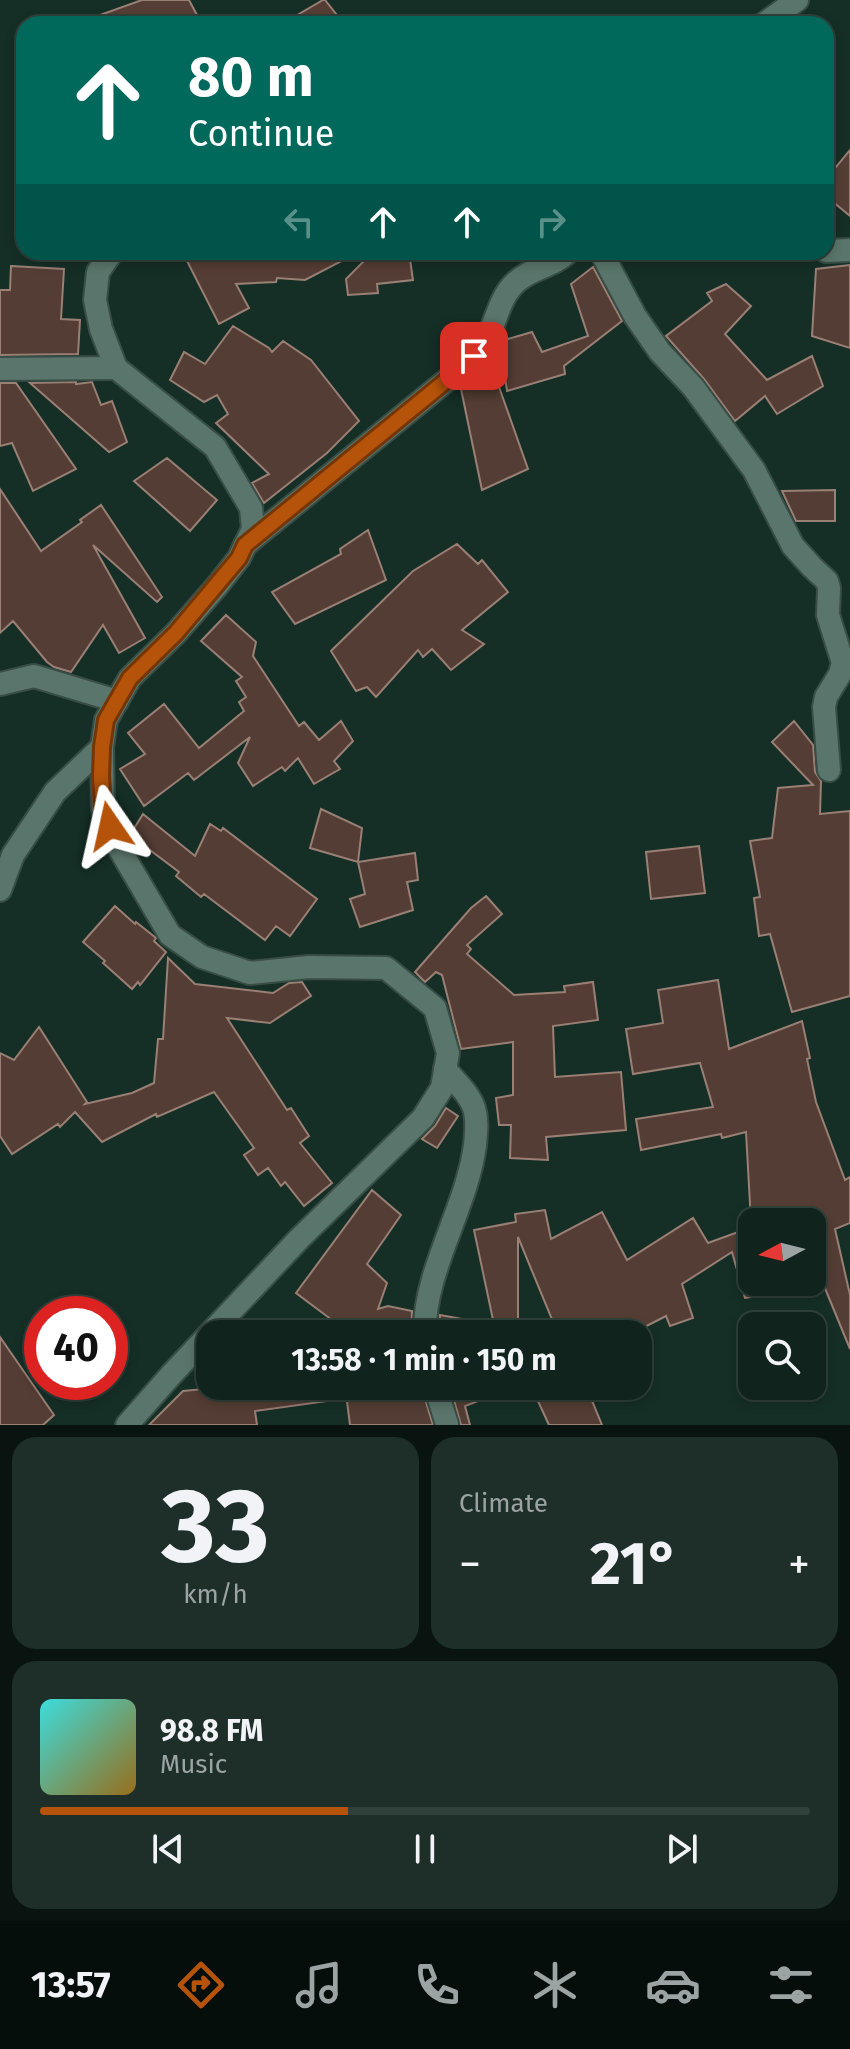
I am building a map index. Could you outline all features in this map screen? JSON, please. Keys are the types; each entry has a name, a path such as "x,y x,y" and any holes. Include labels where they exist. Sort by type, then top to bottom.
{"street":[{"path":"775,16 797,0"},
{"path":"106,260 98,272 95,300 101,329 116,368 215,447 251,508 253,529 239,558 176,633 130,678 106,720 102,747 103,809 116,843 170,935 202,957 250,973 309,967 386,968 435,1008 448,1053 442,1088 423,1118 298,1240 127,1425"},
{"path":"245,545 458,371 485,343 504,297 514,283 556,260"},
{"path":"605,260 635,316 660,352 693,387 754,470 793,546 827,581 828,615 843,663 824,707 829,770"},
{"path":"0,369 116,368"},
{"path":"0,684 34,676 117,701"},
{"path":"0,890 13,855 55,792 102,747"},
{"path":"424,1320 431,1286 463,1197 477,1126 475,1109 468,1095 445,1069"},
{"path":"439,1400 447,1424"}],"building":[{"path":"142,0 189,0 197,16 97,16"},
{"path":"325,0 338,16 296,16"},
{"path":"850,150 850,216 834,203 834,169"},
{"path":"187,260 344,260 305,280 277,278 276,282 236,284 249,308 219,324"},
{"path":"365,260 410,260 413,280 377,284 378,293 348,295 346,279"},
{"path":"850,265 850,348 812,336 816,269"},
{"path":"11,266 64,269 61,319 80,320 78,354 0,355 0,290 10,290"},
{"path":"593,267 622,321 564,366 565,374 507,391 501,341 532,332 542,352 588,336 571,284"},
{"path":"726,284 751,306 725,334 767,380 812,356 823,386 777,414 765,396 735,421 704,379 666,336 712,301 707,293"},
{"path":"233,326 272,352 283,341 311,360 359,421 327,453 264,503 252,483 269,474 216,423 228,414 217,395 204,402 170,380 184,352 205,364"},
{"path":"92,382 101,405 112,401 127,442 109,452 30,383"},
{"path":"0,383 16,383 76,469 33,491 12,443 0,446"},
{"path":"498,384 528,469 482,490 461,389"},
{"path":"167,458 217,500 190,531 134,481"},
{"path":"0,489 41,551 101,505 162,597 157,602 93,545 145,638 119,653 103,625 71,672 47,662 13,621 0,633"},
{"path":"835,490 835,521 796,521 782,491"},
{"path":"368,530 386,580 295,624 272,592 341,554 340,549"},
{"path":"457,544 478,564 482,560 508,592 462,630 484,644 451,670 432,649 423,657 418,650 376,697 367,687 356,691 331,651 413,571"},
{"path":"226,615 256,642 253,656 299,726 304,722 319,740 341,721 353,741 334,761 340,769 314,784 298,758 285,771 282,767 253,786 238,763 250,737 194,780 188,773 144,806 120,769 145,754 128,733 164,704 199,748 244,711 239,702 246,697 236,681 242,677 201,641"},
{"path":"794,721 813,745 815,772 821,781 820,814 850,811 850,996 792,1012 770,934 759,936 754,898 760,897 750,841 772,838 778,788 813,785 772,742"},
{"path":"321,809 362,828 358,862 310,848"},
{"path":"143,814 195,856 210,824 221,831 223,828 317,899 290,936 276,926 265,940 204,894 201,897 176,876 179,872 130,835"},
{"path":"699,846 705,893 651,899 646,852"},
{"path":"415,853 418,880 407,882 413,910 360,927 350,899 365,894 358,862"},
{"path":"486,896 502,914 467,945 471,949 467,954 514,995 565,992 564,986 593,982 598,1020 553,1026 555,1077 621,1072 626,1130 546,1137 548,1160 510,1158 511,1125 499,1125 496,1098 513,1095 513,1042 461,1049 442,975 436,972 425,982 415,972 471,908"},
{"path":"115,906 156,938 154,941 166,952 140,985 138,982 132,989 83,942"},
{"path":"168,958 195,984 273,993 289,983 302,982 311,996 270,1023 227,1018 287,1110 291,1108 309,1136 300,1143 332,1183 304,1206 285,1182 281,1186 268,1168 258,1175 244,1155 254,1148 214,1092 157,1117 156,1114 102,1142 75,1112 60,1127 58,1124 12,1154 0,1136 0,1053 14,1060 39,1027 87,1102 85,1104 132,1093 154,1083 158,1039 163,1039"},
{"path":"718,980 729,1049 802,1021 816,1102 845,1180 850,1177 850,1223 835,1229 850,1295 850,1349 826,1291 826,1208 750,1208 746,1132 641,1150 636,1119 713,1107 700,1063 633,1074 626,1029 663,1023 658,990"},
{"path":"446,1108 458,1116 437,1148 422,1139"},
{"path":"372,1190 401,1215 367,1264 387,1283 378,1309 388,1306 412,1311 412,1320 332,1320 296,1293"},
{"path":"545,1210 551,1239 602,1212 627,1260 693,1218 708,1243 738,1232 738,1273 732,1252 682,1284 693,1318 670,1326 666,1316 652,1323 652,1320 552,1320 518,1237 518,1320 493,1320 474,1230 516,1222 515,1214"},
{"path":"440,1315 468,1320 440,1320"},
{"path":"0,1337 24,1372 24,1400 44,1400 54,1415 43,1425 0,1425"},
{"path":"196,1390 196,1400 335,1400 255,1411 257,1425 149,1425 183,1391"},
{"path":"347,1400 425,1400 433,1425 350,1425"},
{"path":"454,1400 481,1400 465,1406 470,1425 461,1425"},
{"path":"537,1400 592,1400 602,1425 549,1425"}],"route":[{"path":"110,826 103,809 102,747 106,720 130,678 176,633 217,586 245,545 474,356"}]}
